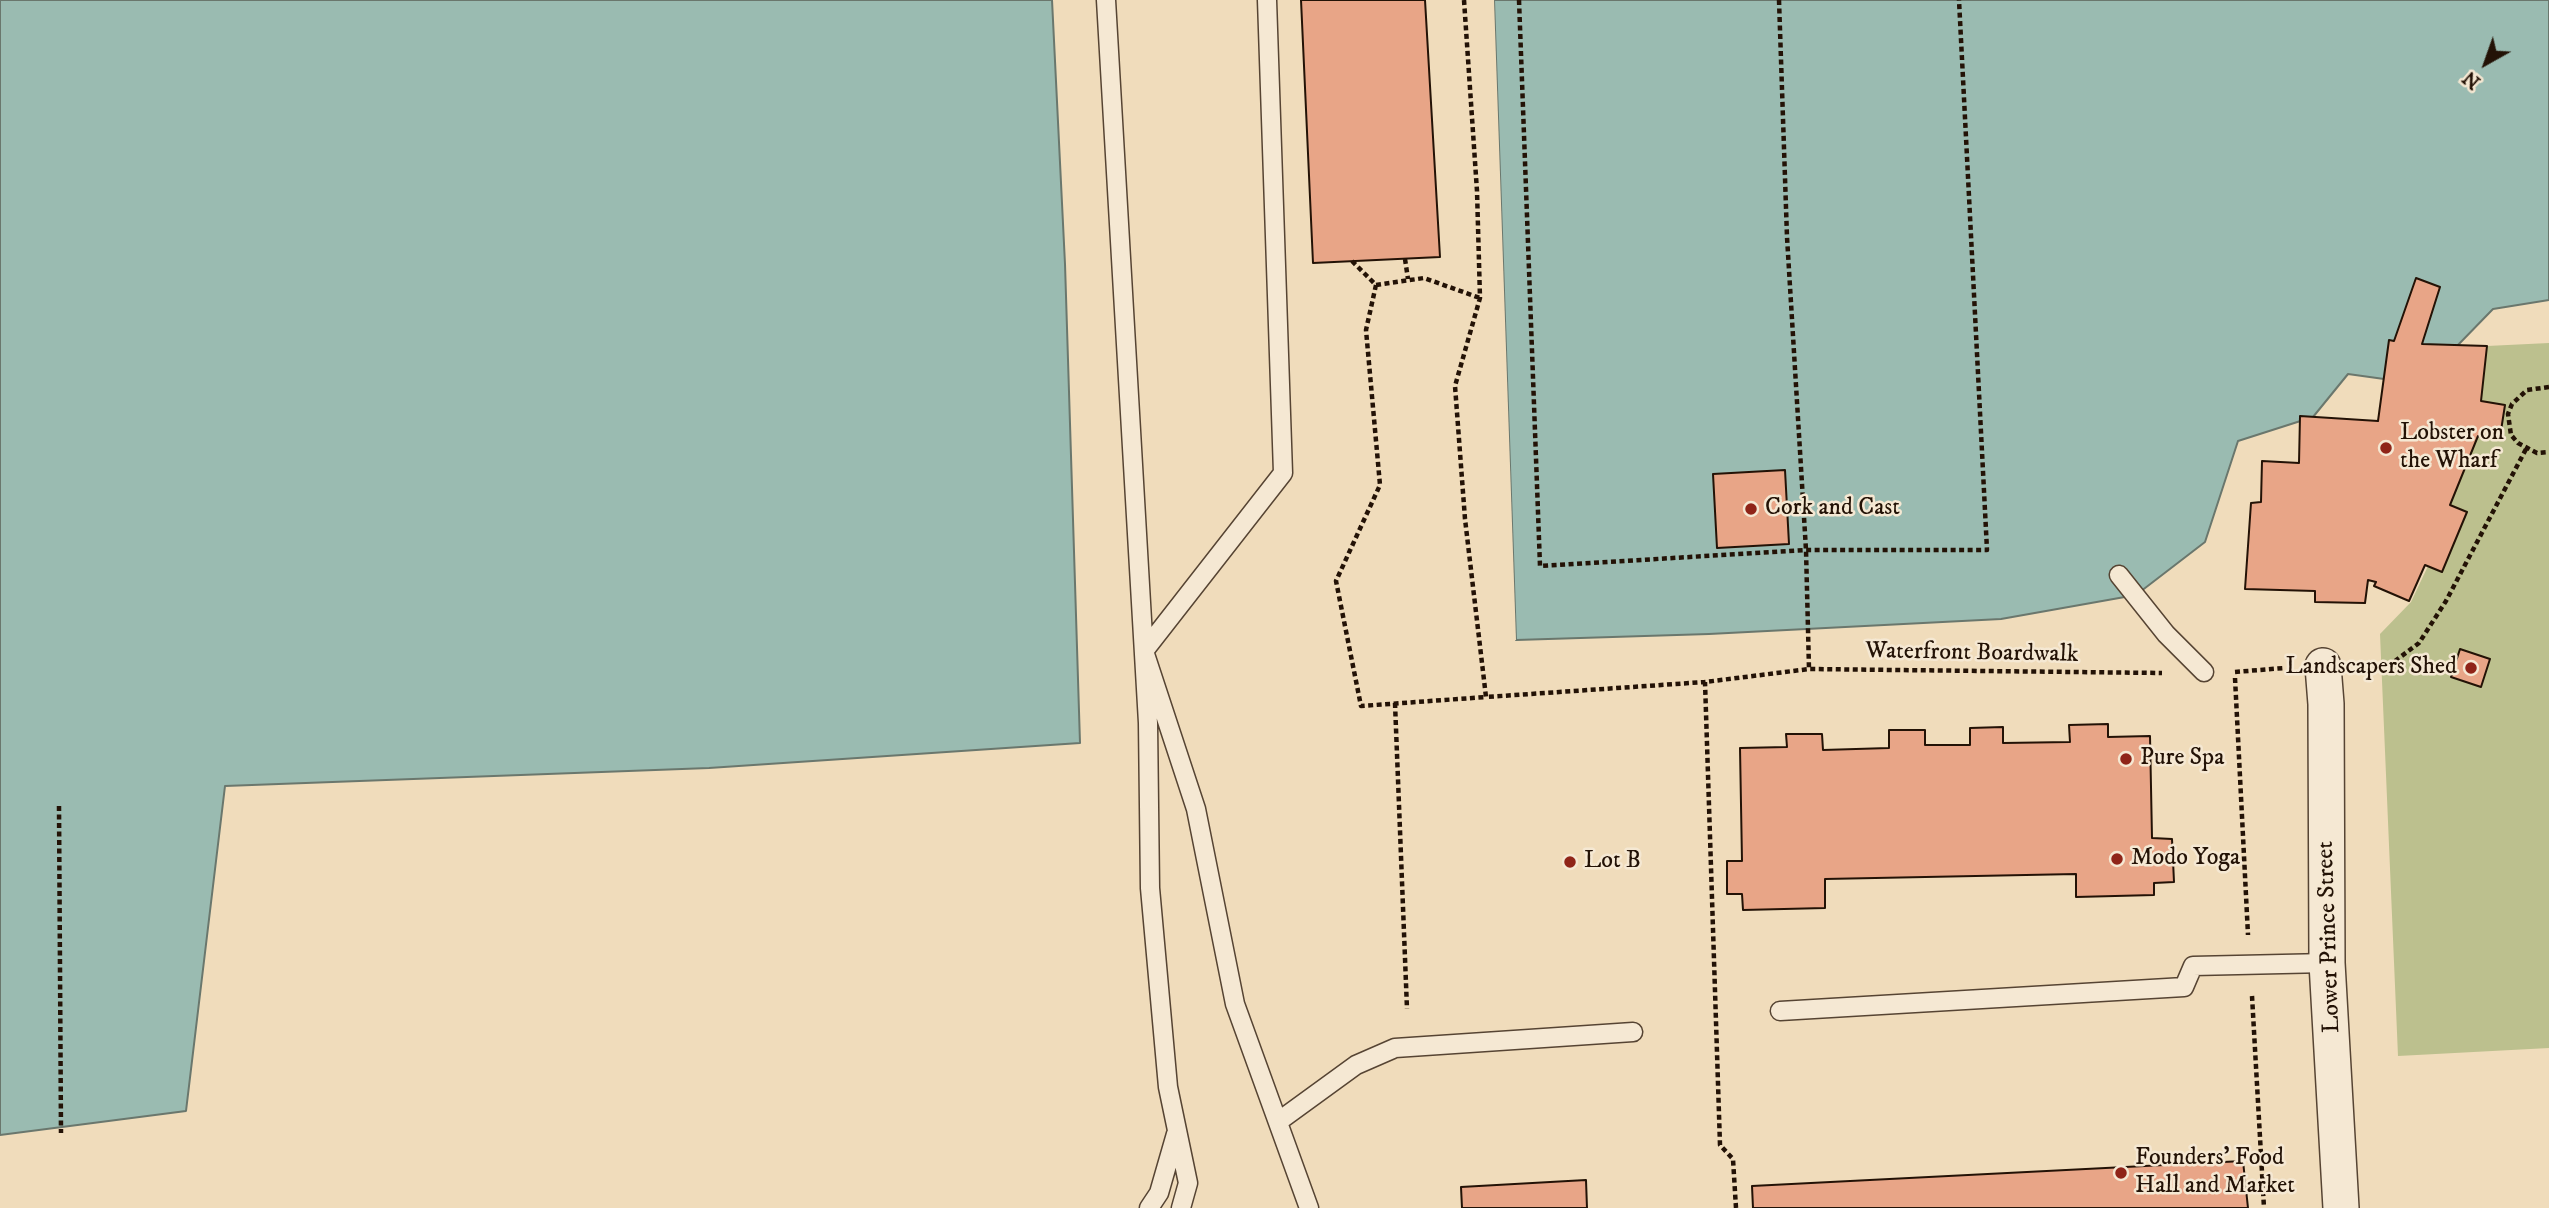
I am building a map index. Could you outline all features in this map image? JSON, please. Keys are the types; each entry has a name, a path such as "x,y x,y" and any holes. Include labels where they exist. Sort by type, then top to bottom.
{"street":[{"name":"Lower Prince Street","path":"2323,666 2326,704 2327,963 2341,1208"}],"lane":[{"path":"1106,0 1148,723 1150,888 1168,1087 1188,1183 1181,1208"},
{"path":"1144,651 1283,474 1267,0"},
{"path":"2119,575 2166,634 2204,672"},
{"path":"1144,651 1196,809 1235,1004 1309,1208"},
{"path":"1780,1010 2184,987 2193,966 2327,963"},
{"path":"1279,1121 1356,1065 1395,1048 1633,1032"},
{"path":"1149,1208 1160,1194 1177,1130"}],"path":[{"path":"1464,0 1477,191 1480,298 1455,386 1465,519 1486,697"},
{"path":"1520,0 1540,566 1806,550 1987,551 1959,0"},
{"path":"1779,0 1787,237 1806,550 1809,669"},
{"path":"1405,259 1408,279"},
{"path":"1352,261 1376,285 1424,278 1480,298"},
{"name":"Waterfront Boardwalk","path":"1376,285 1366,330 1380,485 1336,581 1361,705 1705,682 1809,669 2149,674 2235,672 2264,1208"},
{"path":"2549,387 2527,390 2512,404 2508,414 2511,435 2526,449 2537,453 2549,452"},
{"path":"2387,667 2419,643 2446,601 2526,449"},
{"path":"1705,682 1720,1145 1733,1159 1736,1208"},
{"path":"1395,703 1407,1009"},
{"path":"59,806 61,1133"}],"green space":[{"path":"2549,343 2549,1048 2398,1056 2380,634 2411,602 2428,566 2442,571 2466,512 2450,505 2481,401 2487,346"}],"water":[{"path":"0,0 1052,0 1065,264 1080,743 709,768 225,786 186,1111 0,1135"},
{"path":"1494,0 2549,0 2549,300 2493,309 2420,384 2348,374 2313,417 2238,441 2205,542 2136,595 2001,619 1709,634 1516,640"}],"pier":[{"path":"1490,0 1494,0 1516,640 1512,640"}],"building":[{"path":"1301,0 1425,0 1440,257 1313,263"},
{"name":"Lobster on the Wharf","path":"2416,278 2440,287 2422,344 2487,346 2481,401 2505,405 2500,437 2478,436 2450,505 2467,512 2442,572 2425,565 2409,601 2374,586 2376,582 2368,580 2365,603 2315,602 2315,591 2245,589 2251,503 2261,502 2262,461 2299,463 2300,416 2378,421 2389,340 2394,341"},
{"name":"Cork and Cast","path":"1785,470 1789,544 1717,548 1713,474"},
{"name":"Landscapers Shed","path":"2460,649 2490,659 2481,687 2451,677"},
{"path":"2108,724 2108,737 2150,736 2152,838 2172,839 2174,882 2154,883 2154,895 2076,897 2076,874 1825,879 1825,908 1743,910 1742,894 1727,894 1727,861 1742,861 1740,748 1787,747 1786,734 1822,734 1823,750 1889,748 1889,730 1925,730 1925,745 1970,745 1970,728 2003,727 2003,743 2070,742 2069,725"},
{"name":"Founders’ Food Hall and Market","path":"2243,1161 2248,1208 1753,1208 1752,1186"},
{"path":"1586,1180 1587,1208 1462,1208 1461,1187"}],"place":[{"name":"Lobster on the Wharf","path":"2386,448"},
{"name":"Cork and Cast","path":"1751,509"},
{"name":"Landscapers Shed","path":"2471,668"},
{"name":"Pure Spa","path":"2126,759"},
{"name":"Modo Yoga","path":"2117,859"},
{"name":"Lot B","path":"1570,862"},
{"name":"Founders’ Food Hall and Market","path":"2121,1173"}]}
